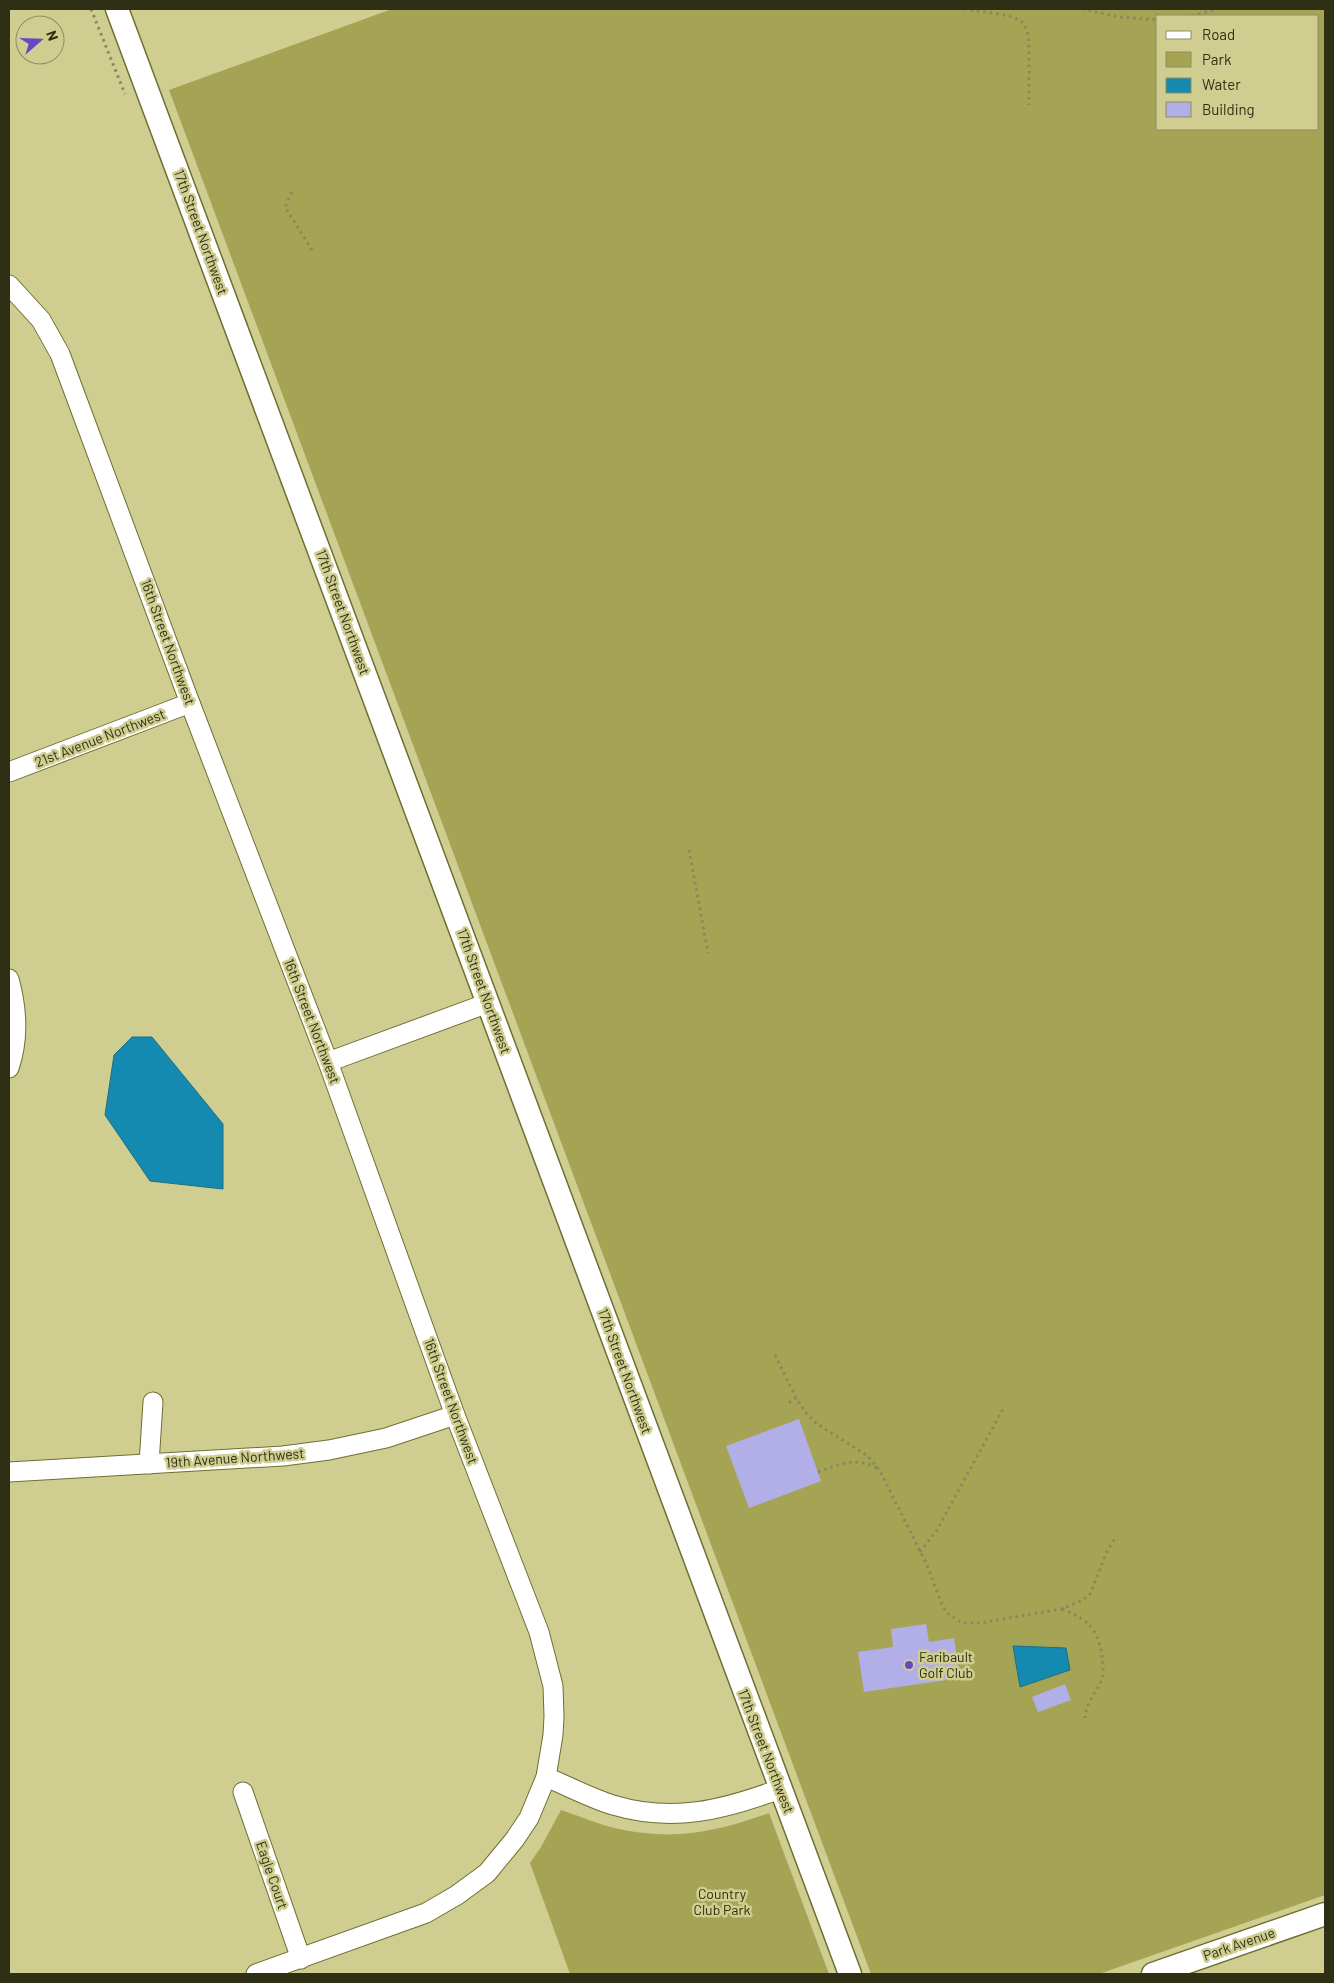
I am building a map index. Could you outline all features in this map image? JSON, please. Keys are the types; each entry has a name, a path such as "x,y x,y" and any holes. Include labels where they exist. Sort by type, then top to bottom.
{"street":[{"name":"17th Street Northwest","path":"117,9 850,1974"},
{"name":"16th Street Northwest","path":"9,285 41,320 60,354 190,703 328,1062 455,1415 539,1632 550,1668 553,1686 554,1716 546,1776 529,1818 516,1840 499,1860 476,1882 426,1913 256,1974"},
{"name":"21st Avenue Northwest","path":"9,772 190,703"},
{"path":"9,979 15,1012 16,1038 9,1068"},
{"path":"328,1062 488,1003"},
{"path":"149,1464 154,1402"},
{"name":"19th Avenue Northwest","path":"9,1472 283,1456 329,1450 386,1438 455,1415"},
{"path":"546,1776 612,1804 650,1813 677,1814 709,1811 780,1789"},
{"name":"Eagle Court","path":"243,1792 301,1958"},
{"name":"Park Avenue","path":"1153,1974 1325,1914"}],"path":[{"path":"964,9 1011,17 1023,23 1028,32 1029,40 1029,105"},
{"path":"1082,9 1119,17 1156,20"},
{"path":"1196,15 1217,9"},
{"path":"292,192 285,207 312,250"},
{"path":"689,850 708,953"},
{"path":"775,1355 796,1398 817,1424 868,1456 880,1471 920,1552 941,1602 947,1613 962,1623 980,1623 1072,1606 1090,1594 1108,1549 1117,1536"},
{"path":"790,1403 796,1398"},
{"path":"920,1552 937,1530 1003,1409"},
{"path":"818,1472 846,1462 858,1461 869,1464 880,1471"},
{"path":"1061,1609 1075,1614 1092,1627 1101,1649 1103,1676 1089,1700 1085,1718"}],"green space":[{"name":"Faribault Golf Club","path":"392,9 1325,9 1325,1895 1099,1974 871,1974 169,90"},
{"name":"Country Club Park","path":"561,1810 612,1827 639,1833 659,1834 695,1833 713,1830 769,1813 829,1974 570,1974 530,1863"}],"water":[{"path":"132,1037 152,1037 223,1124 223,1189 150,1181 105,1115 114,1055"},
{"path":"1013,1646 1066,1648 1070,1670 1020,1687"}],"building":[{"path":"799,1419 821,1481 749,1508 726,1446"},
{"name":"Faribault Golf Club","path":"926,1624 929,1642 954,1638 960,1678 864,1692 858,1652 893,1647 891,1629"},
{"path":"1065,1684 1071,1700 1038,1712 1032,1697"}],"place":[{"name":"Faribault Golf Club","path":"909,1665"}]}
